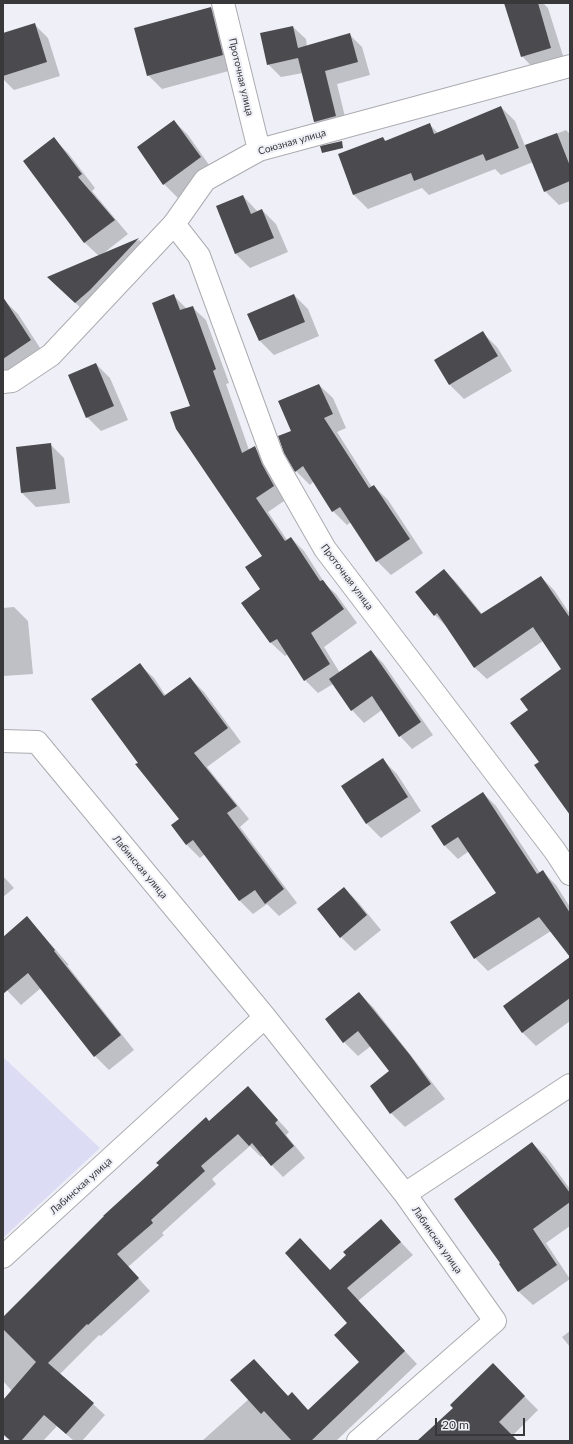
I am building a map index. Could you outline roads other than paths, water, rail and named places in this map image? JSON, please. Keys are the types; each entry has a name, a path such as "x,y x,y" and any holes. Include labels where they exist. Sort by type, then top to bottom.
{"street":[{"name":"Проточная улица","path":"224,3 259,150"},
{"name":"Союзная улица","path":"3,382 12,381 51,355 174,224 205,180 259,150 570,66"},
{"name":"Проточная улица","path":"174,224 199,256 273,458 325,549 562,848 570,874"},
{"name":"Лабинская улица","path":"3,741 37,742 265,1017 405,1194 495,1321 358,1441"},
{"name":"Лабинская улица","path":"3,1257 265,1017"},
{"path":"405,1194 570,1085"}]}
